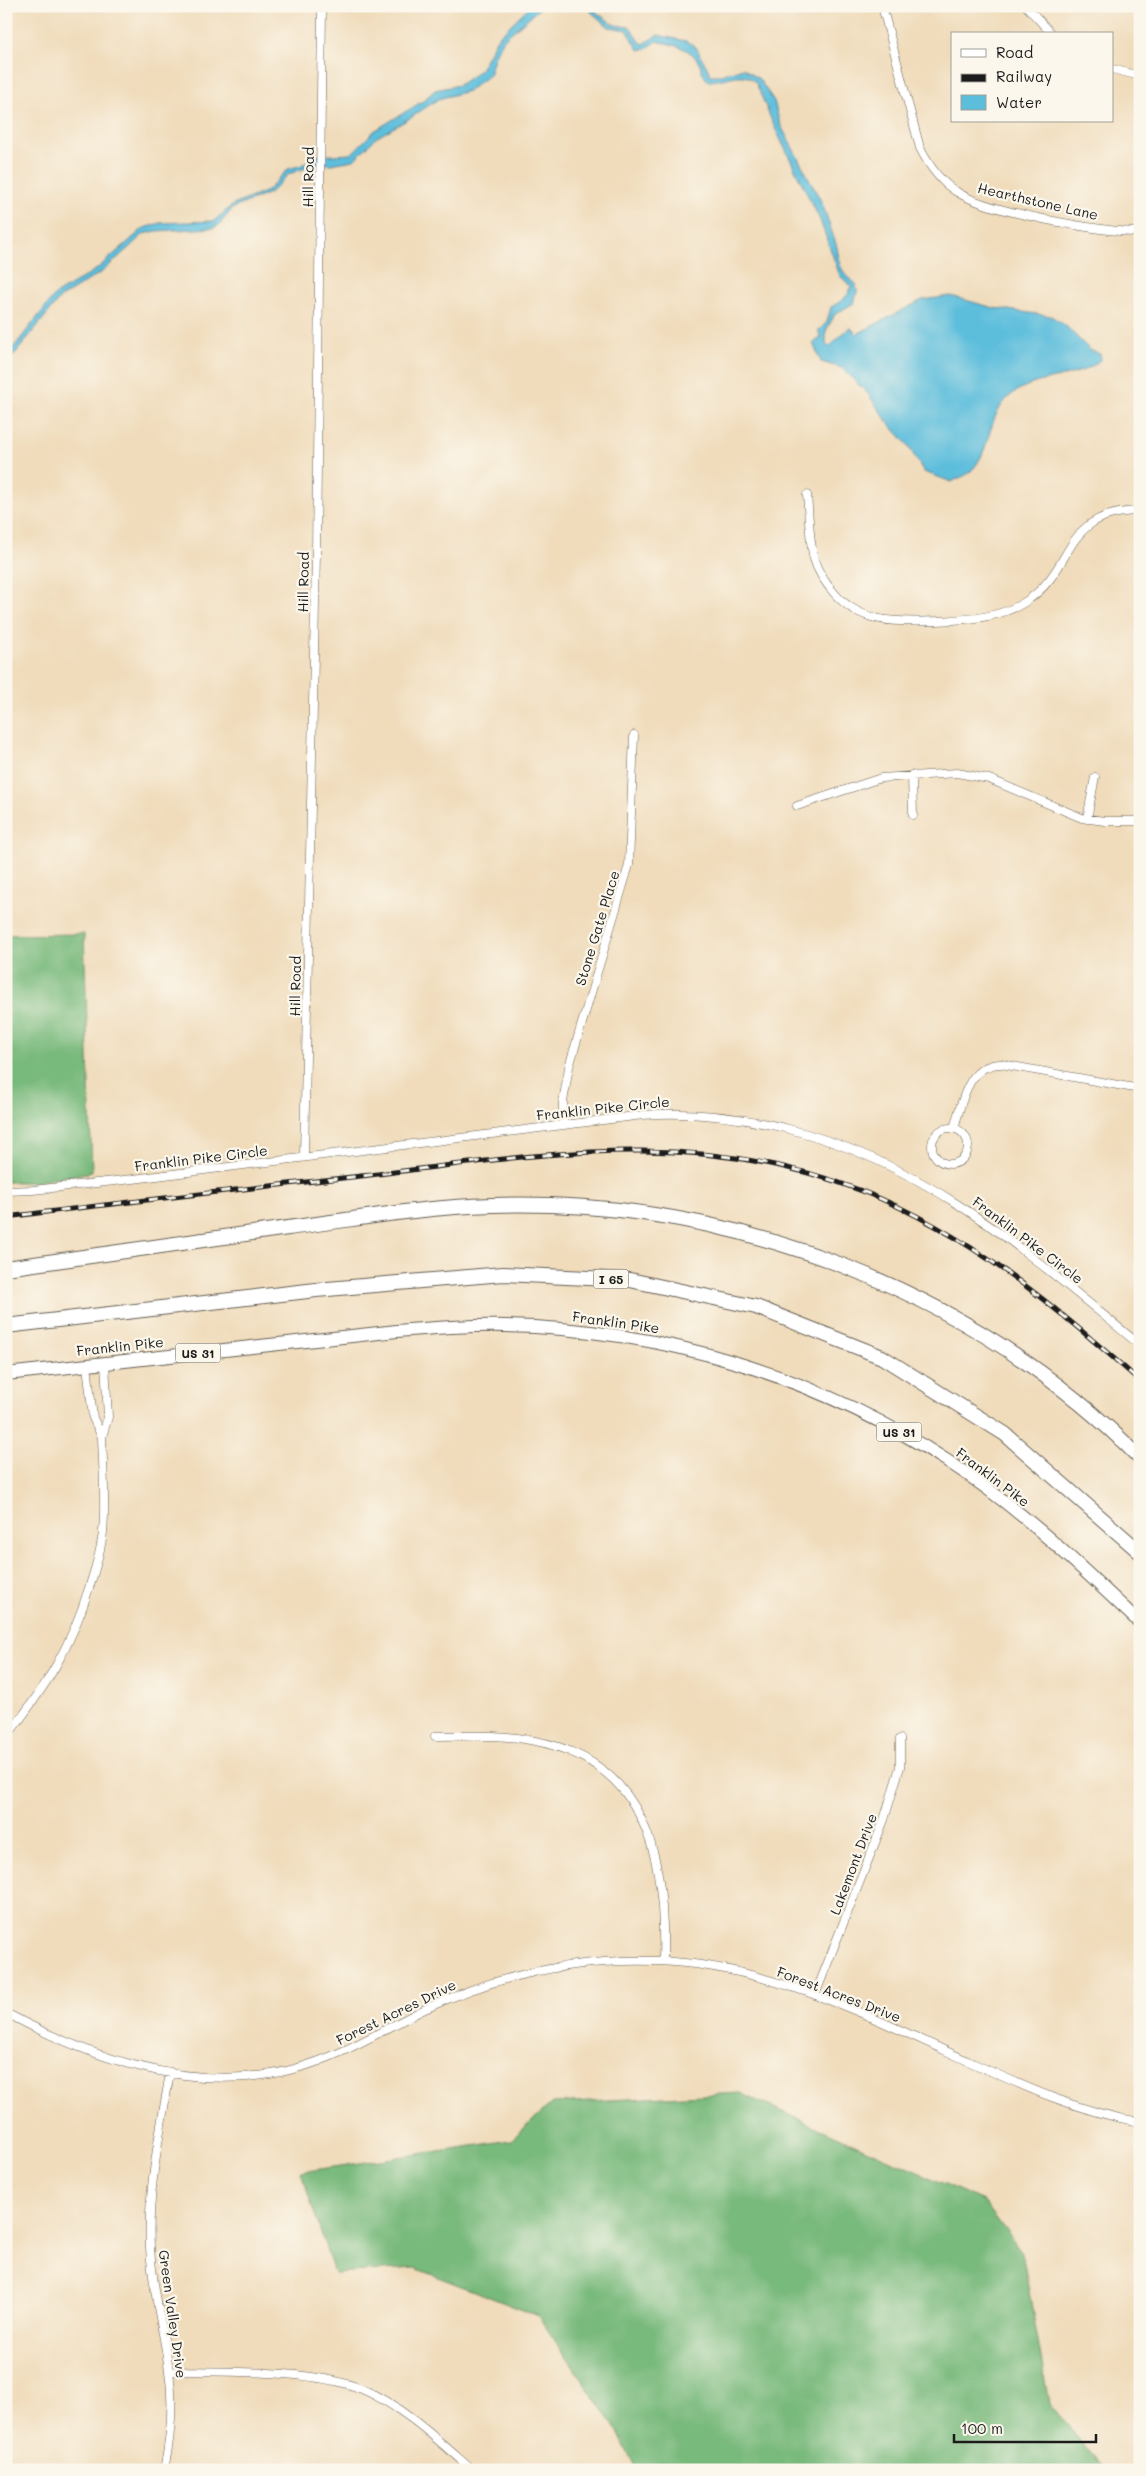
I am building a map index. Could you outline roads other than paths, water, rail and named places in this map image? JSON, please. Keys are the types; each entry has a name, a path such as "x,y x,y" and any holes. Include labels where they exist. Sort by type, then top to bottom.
{"highway":[{"path":"6,1268 448,1208 543,1205 663,1216 731,1230 781,1244 847,1266 910,1294 970,1327 1029,1365 1084,1407 1140,1458"},
{"name":"I 65","path":"6,1326 316,1290 503,1274 630,1280 756,1307 882,1357 1005,1434 1140,1552"}],"main road":[{"name":"Franklin Pike","path":"6,1374 397,1331 496,1326 597,1333 700,1352 760,1370 825,1395 868,1415 949,1462 1024,1519 1140,1623"}],"street":[{"name":"Hill Road","path":"304,1157 322,6"},
{"name":"Hearthstone Lane","path":"882,6 920,148 932,169 947,185 965,197 988,206 1108,230 1140,232"},
{"path":"1026,6 1050,32"},
{"path":"1114,70 1140,76"},
{"path":"807,495 813,552 823,579 838,598 853,610 868,617 890,622 978,618 1014,608 1026,601 1048,580 1082,530 1091,522 1118,512 1140,512"},
{"name":"Stone Gate Place","path":"563,1124 563,1102 570,1066 628,865 634,735"},
{"path":"797,806 868,781 912,775 950,773 980,776 1065,812 1088,819 1140,820"},
{"path":"912,775 913,815"},
{"path":"1088,819 1095,777"},
{"path":"954,1128 969,1082 977,1072 989,1065 1001,1064 1140,1089"},
{"name":"Franklin Pike Circle","path":"6,1191 76,1185 563,1124 669,1113 703,1113 733,1116 818,1137 870,1156 923,1182 995,1228 1140,1345"},
{"path":"954,1128 965,1137 967,1150 958,1162 946,1164 935,1156 932,1142 941,1130 954,1128"},
{"path":"6,1737 54,1673 68,1646 99,1554 103,1532 104,1493 102,1437 108,1416 105,1363"},
{"path":"87,1365 93,1418 102,1437"},
{"path":"435,1736 487,1736 541,1742 578,1756 614,1780 641,1816 655,1854 662,1906 663,1961"},
{"name":"Lakemont Drive","path":"815,1995 884,1820 900,1767 900,1739"},
{"name":"Forest Acres Drive","path":"6,2013 86,2050 131,2064 170,2072 232,2077 288,2071 330,2057 429,2008 499,1981 535,1972 583,1964 663,1961 760,1977 815,1995 1038,2092 1096,2112 1140,2122"},
{"name":"Green Valley Drive","path":"164,2470 171,2428 169,2372 153,2277 150,2232 154,2182 170,2072"},
{"path":"169,2372 310,2378 350,2385 391,2406 472,2470"}],"water":[{"path":"530,6 542,6 504,39 495,55 489,75 468,91 438,99 412,117 377,137 354,160 331,164 316,164 289,174 270,193 233,208 219,225 213,228 156,231 144,234 102,272 60,298 6,365 6,357 55,295 97,269 144,228 160,223 214,221 233,205 267,191 288,169 302,165 315,156 351,154 374,131 423,101 435,90 459,85 480,70 497,38"},
{"path":"588,6 594,6 597,13 615,25 630,27 641,43 644,44 657,35 686,41 696,47 711,75 721,75 743,68 759,79 774,101 780,124 822,203 837,247 840,265 846,276 856,284 857,292 854,303 835,314 826,331 826,344 829,347 850,327 857,334 922,300 951,296 994,308 1051,316 1066,326 1090,350 1100,354 1101,359 1081,371 1032,384 1010,396 1002,404 982,455 969,473 952,482 924,472 907,444 890,425 868,394 842,368 821,362 813,343 821,338 818,331 827,322 831,307 847,296 851,286 840,276 820,220 773,124 756,83 745,76 734,76 709,81 704,76 697,59 692,54 676,46 657,41 646,49 639,50 627,30 609,27 591,12"}],"railway":[{"path":"6,1217 551,1155 613,1151 675,1152 737,1158 799,1171 862,1191 901,1208 938,1228 1009,1274 1042,1299 1140,1381"}]}
